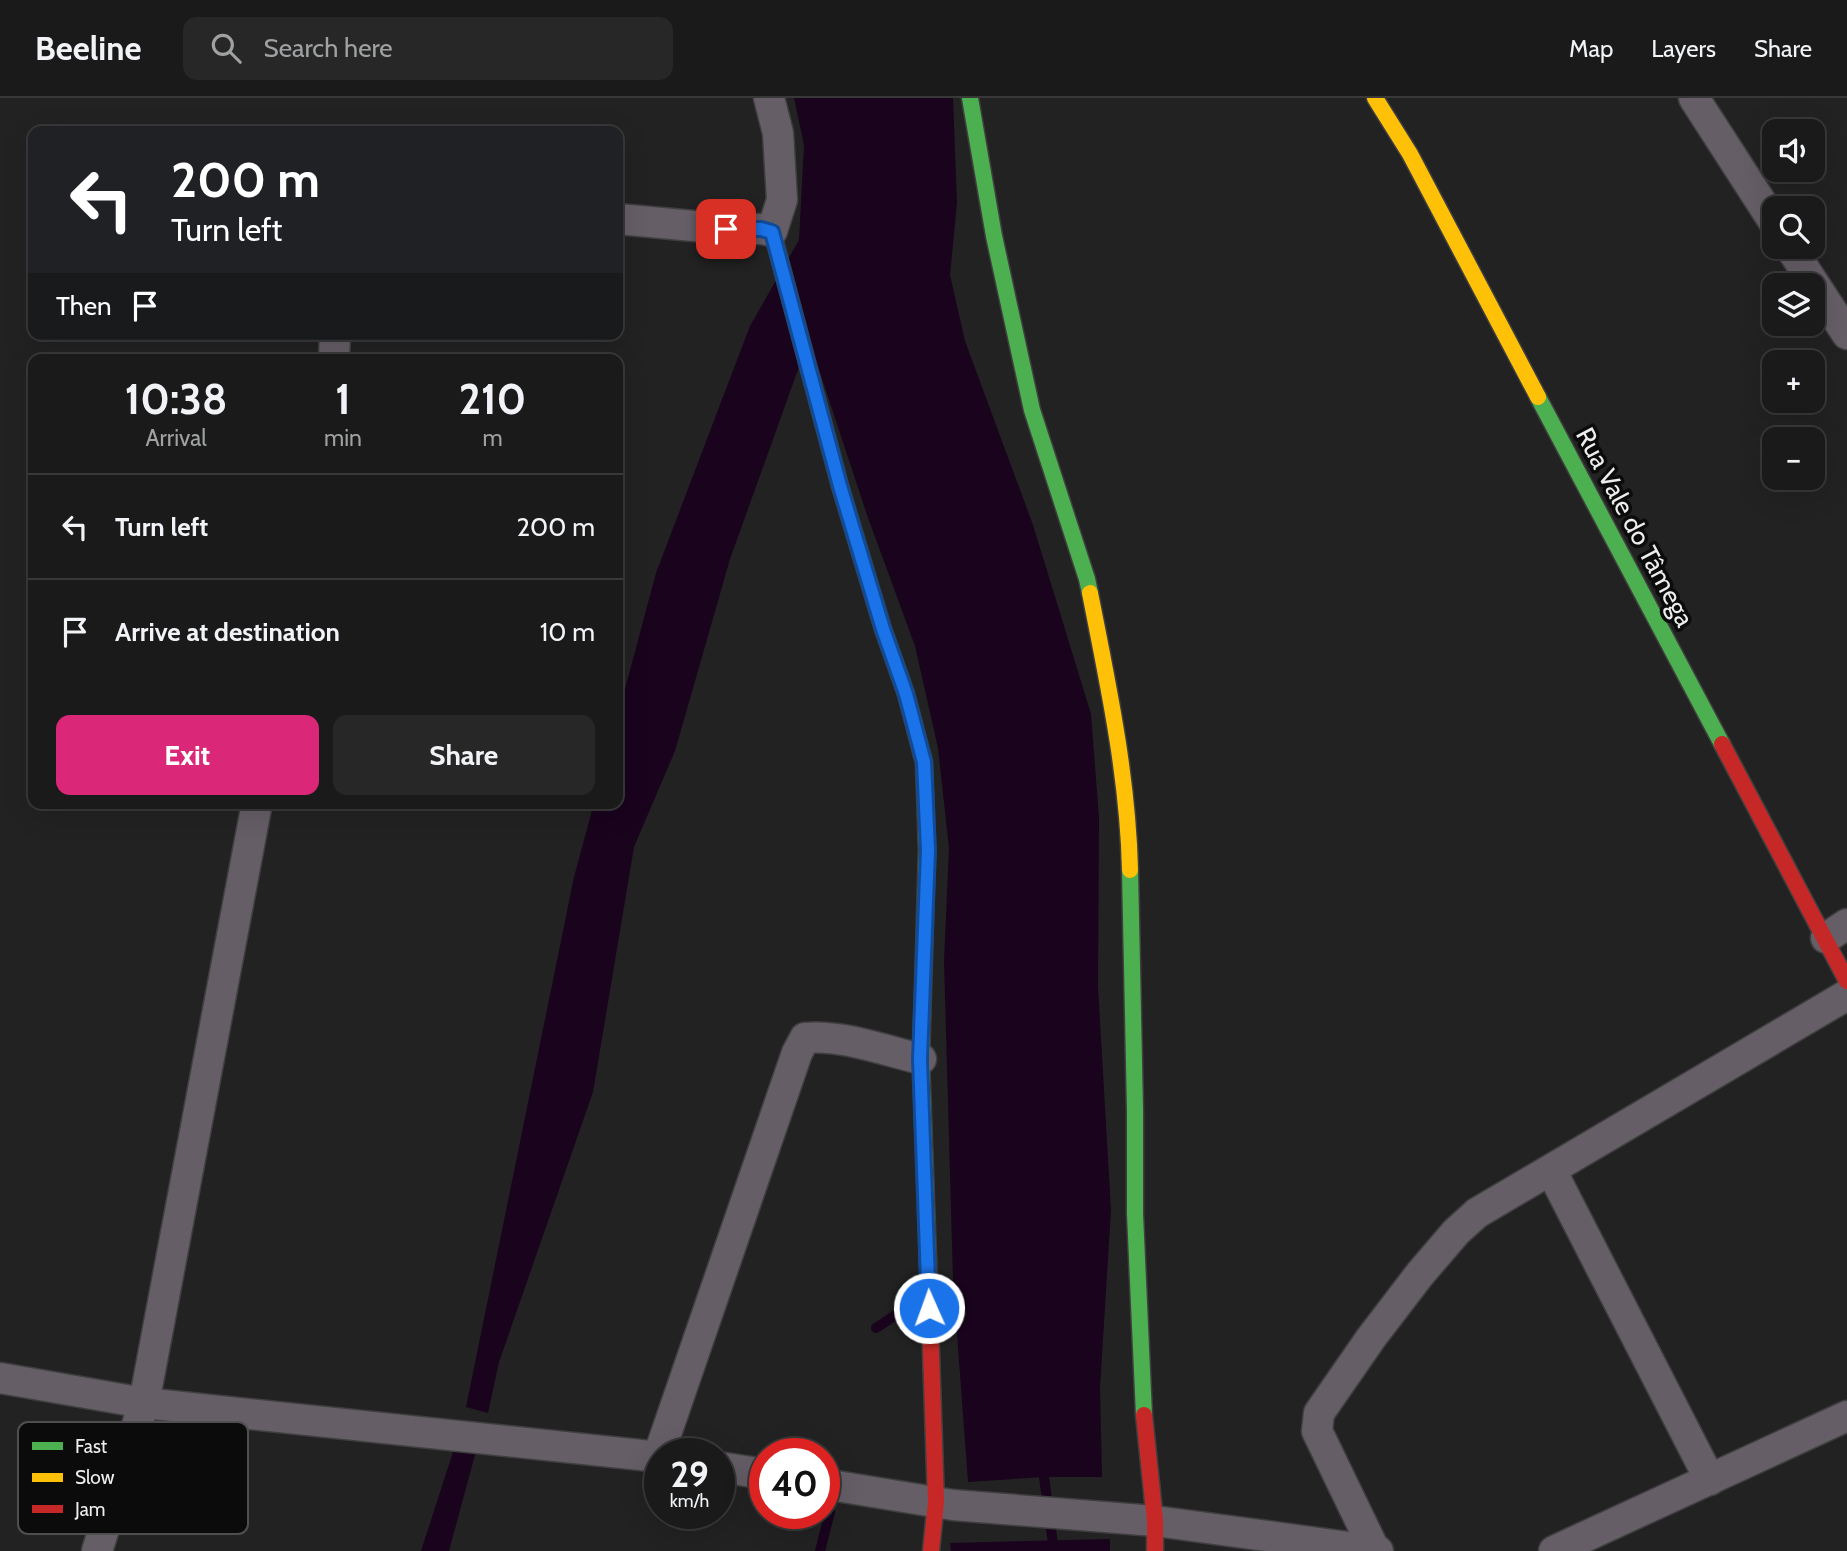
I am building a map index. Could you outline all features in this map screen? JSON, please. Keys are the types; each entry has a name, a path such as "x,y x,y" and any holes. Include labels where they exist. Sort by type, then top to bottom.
{"street":[{"path":"769,98 778,133 782,200 772,232 840,486 883,629 906,694 924,762 928,850 920,1059 944,1503 931,1551"},
{"path":"970,98 994,236 1032,411 1087,579 1113,709 1129,837 1135,1214 1144,1415 1155,1521 1155,1551"},
{"name":"Rua Vale do Tâmega","path":"1375,98 1410,154 1836,931 1847,981"},
{"path":"1694,98 1762,203"},
{"path":"623,219 772,232"},
{"path":"1798,259 1847,334"},
{"path":"138,1422 144,1403 256,809"},
{"path":"1376,1551 1317,1431 1319,1413 1420,1274 1456,1232 1477,1213 1847,995"},
{"path":"665,1438 797,1053 806,1038 821,1036 920,1059"},
{"path":"1551,1170 1710,1480"},
{"path":"0,1378 144,1403 644,1455"},
{"path":"1554,1551 1847,1416"},
{"path":"840,1487 944,1503 1155,1521 1376,1551"},
{"path":"97,1551 102,1534"}],"shaded area":[{"path":"794,98 953,98 957,203 950,275 965,341 1033,525 1091,714 1099,818 1098,986 1111,1210 1100,1388 1102,1477 1044,1477 968,1482 953,1280 944,961 949,848 938,748 915,646 867,515 809,339 730,559 675,751 634,847 593,1092 499,1362 488,1413 466,1407 574,877 592,809 623,809 623,696 656,573 750,326 799,240 804,145"},
{"path":"454,1449 476,1451 449,1551 421,1551"},
{"path":"1110,1539 1110,1551 951,1551 950,1543"}],"waterway":[{"path":"876,1328 917,1301"},
{"path":"1044,1465 1054,1551"},
{"path":"820,1551 826,1529"}],"traffic: fast":[{"path":"970,98 994,236 1032,410 1090,593"},
{"path":"1538,397 1722,744"},
{"path":"922,755 927,850 921,1059 928,1261"},
{"path":"1130,870 1135,1214 1144,1415"}],"traffic: slow":[{"path":"1375,98 1410,154 1538,397"},
{"path":"772,231 840,486 883,629 906,694 922,755"},
{"path":"1090,593 1121,765 1130,870"}],"traffic: jam":[{"path":"1722,744 1847,981"},
{"path":"928,1261 936,1502 931,1551"},
{"path":"1144,1415 1155,1521 1155,1551"}],"route":[{"path":"726,229 761,229 772,232 840,486 883,629 906,694 924,762 928,850 920,1059 929,1308"}]}
